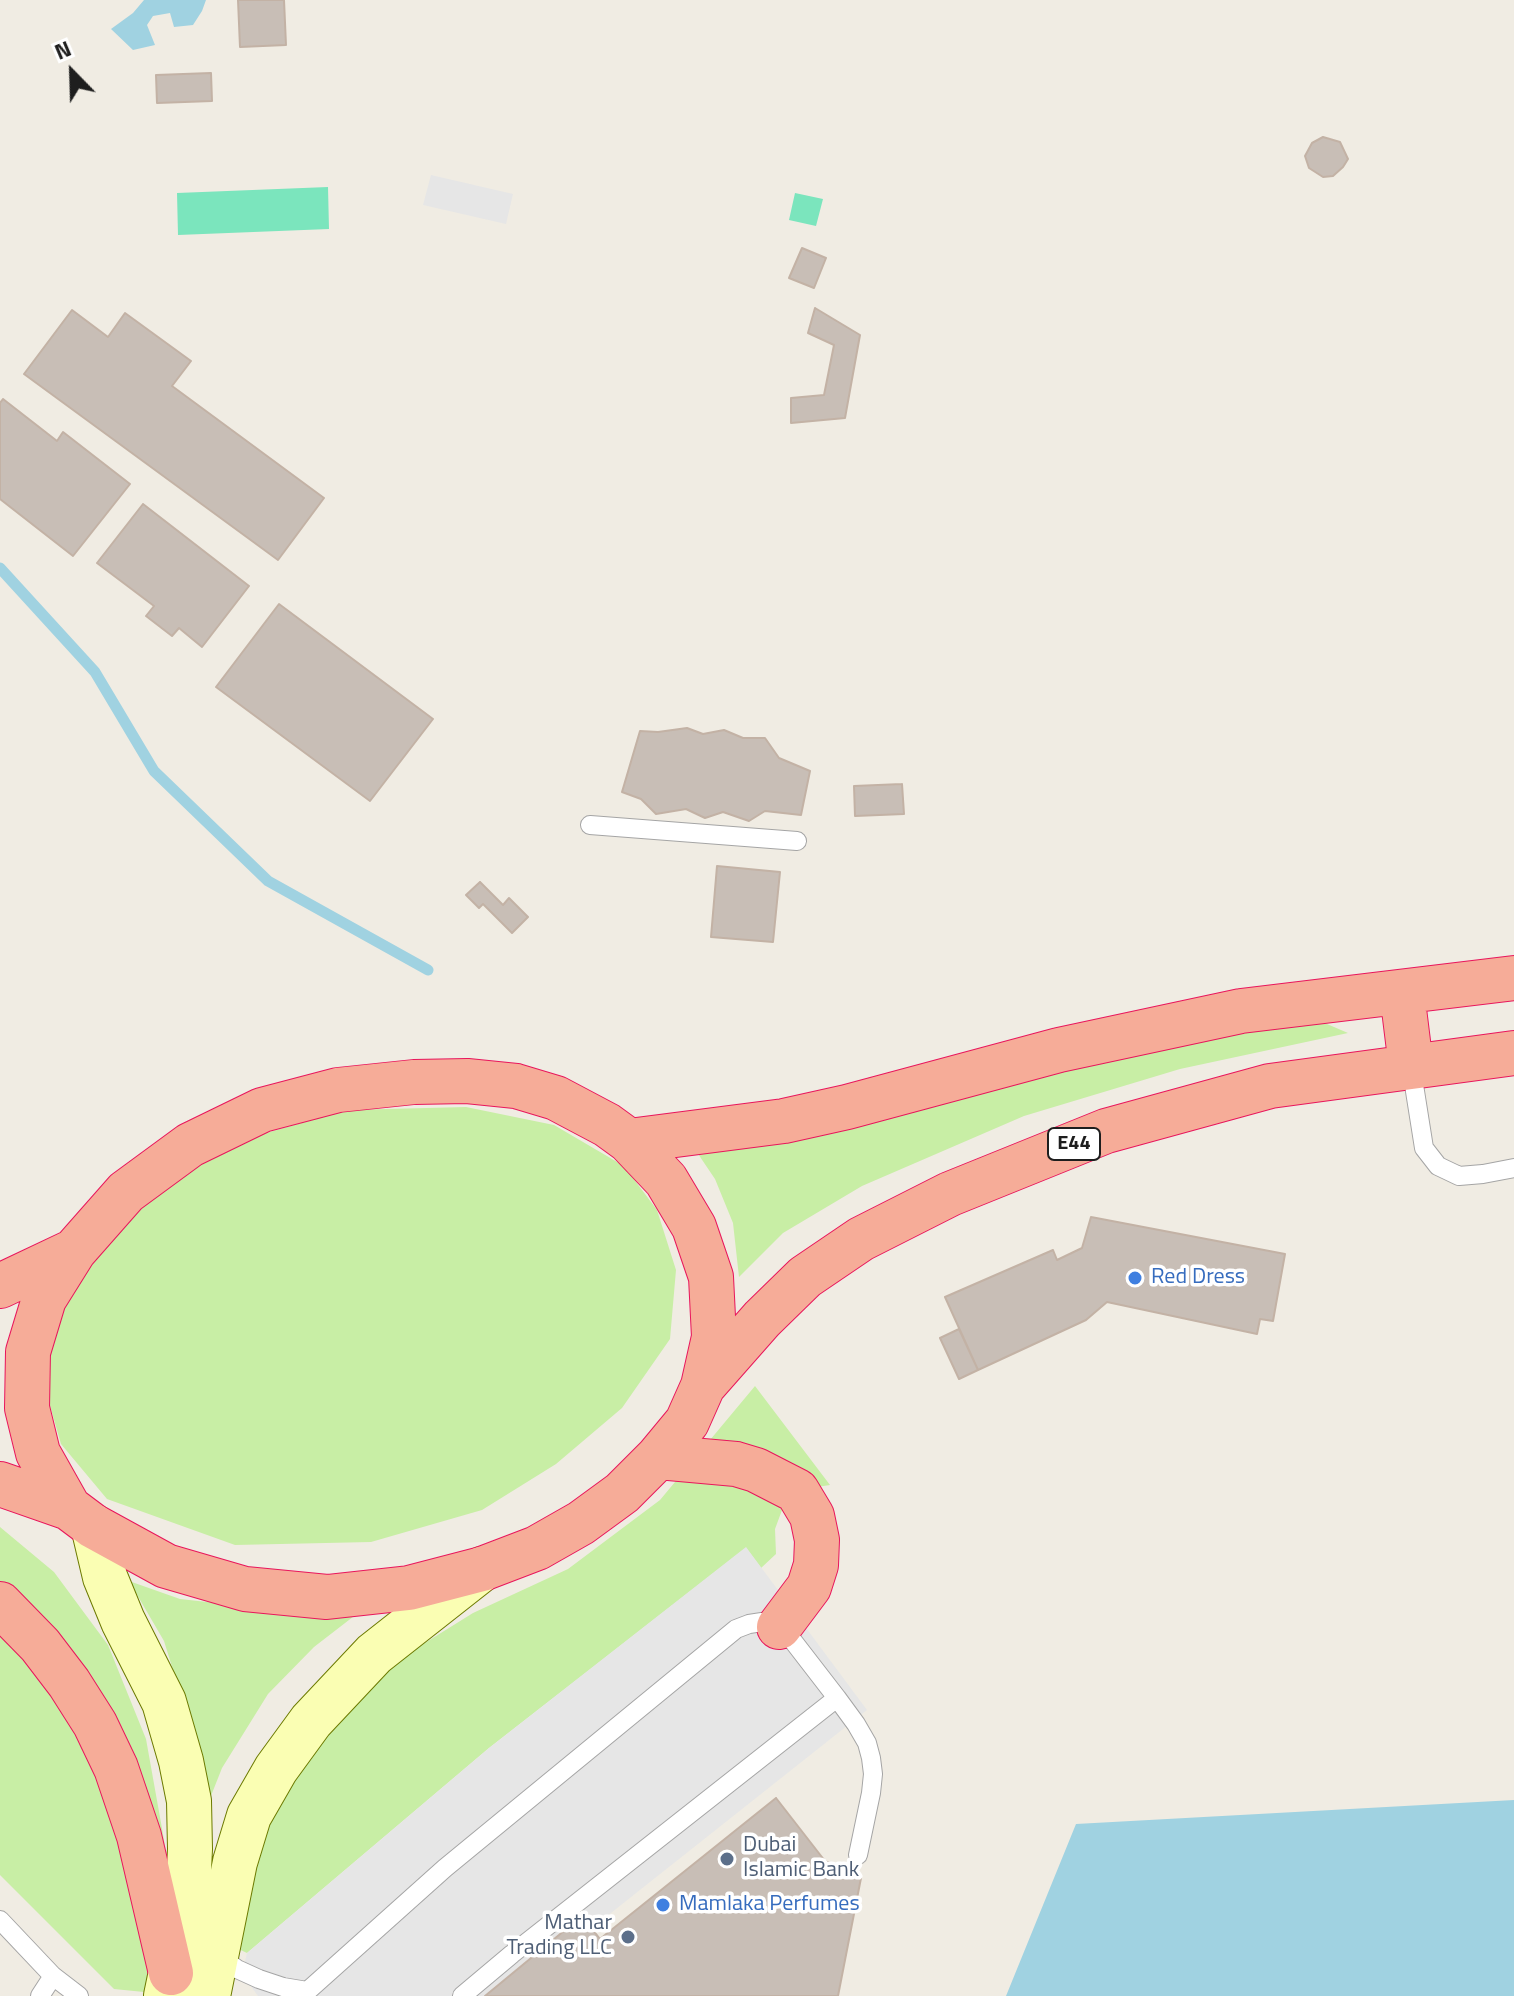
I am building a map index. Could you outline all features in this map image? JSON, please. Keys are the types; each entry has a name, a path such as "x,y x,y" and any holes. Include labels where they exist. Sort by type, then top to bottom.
{"highway":[{"path":"629,1141 784,1121 1059,1050 1241,1011 1514,978"},
{"path":"1402,993 1411,1066"},
{"name":"E44","path":"703,1386 762,1319 805,1277 861,1239 950,1194 1106,1131 1270,1086 1514,1053"},
{"path":"0,1484 81,1517 166,1566 245,1589 327,1597 409,1588 482,1569 537,1548 581,1523 622,1493 687,1422 703,1386 714,1337 711,1277 694,1227 666,1180 629,1141 607,1125 556,1098 516,1086 467,1081 414,1082 338,1090 262,1110 190,1145 126,1192 74,1251 44,1299 28,1352 27,1408 38,1453 81,1517"},
{"path":"0,1286 74,1251"},
{"path":"658,1457 736,1464 779,1480 797,1491 812,1516 817,1540 816,1565 809,1587 779,1627"},
{"path":"0,1604 40,1645 69,1683 95,1724 116,1768 139,1836 168,1984"}],"main road":[{"path":"81,1517 123,1621 164,1702 189,1801 188,1890 168,1984"},
{"path":"208,1996 235,1862 249,1816 276,1769 311,1721 374,1654 482,1569"}],"lane":[{"path":"590,825 797,841"},
{"path":"1411,1066 1424,1148 1438,1166 1459,1176 1514,1168"},
{"path":"217,1954 237,1969 259,1979 304,1993 445,1868 736,1629 749,1624 762,1622 779,1627 793,1641 867,1743 873,1774 858,1855"},
{"path":"462,1996 837,1698"},
{"path":"0,1920 53,1976 79,1996"},
{"path":"40,1996 53,1976"}],"green space":[{"path":"328,187 329,229 178,235 177,193"},
{"path":"795,193 823,199 816,226 789,220"},
{"path":"1285,1022 1327,1024 1348,1033 1180,1069 1024,1116 862,1186 783,1233 739,1277 733,1223 715,1179 690,1142"},
{"path":"466,1107 554,1125 624,1166 657,1210 676,1270 670,1339 622,1408 556,1464 482,1510 371,1542 235,1545 107,1499 61,1444 38,1364 53,1300 157,1187 245,1139 347,1110"},
{"path":"755,1386 830,1485 804,1489 785,1502 775,1529 776,1554 761,1568 746,1548 489,1748 247,1953 228,1944 261,1838 310,1744 383,1669 473,1613 568,1569 660,1500"},
{"path":"0,1527 54,1572 108,1645 146,1739 168,1862 157,1967 144,1992 114,1989 0,1875"},
{"path":"129,1581 180,1599 270,1609 371,1603 314,1647 268,1694 222,1768 203,1816 187,1715 164,1641"}],"shaded area":[{"path":"431,175 513,194 506,224 423,205"},
{"path":"746,1547 867,1710 592,1928 581,1916 485,1996 258,1996 242,1974 247,1953 489,1748"}],"water":[{"path":"144,0 206,0 193,25 174,27 170,13 153,16 147,25 155,45 133,50 111,29 133,13"},
{"path":"1514,1800 1514,1996 1006,1996 1076,1824"}],"building":[{"path":"238,0 284,0 286,45 240,47"},
{"path":"211,73 212,101 157,103 156,75"},
{"path":"1323,137 1340,142 1348,159 1333,176 1323,177 1309,168 1305,156 1312,143"},
{"path":"802,248 826,258 814,288 789,278"},
{"path":"815,308 860,335 845,418 791,423 791,398 824,395 834,345 808,333"},
{"path":"72,310 108,337 125,313 191,361 172,386 324,498 278,560 24,374"},
{"path":"3,399 57,441 63,432 130,484 73,556 0,499 0,403"},
{"path":"143,504 249,586 202,647 179,628 172,636 146,616 154,606 97,563"},
{"path":"279,604 433,719 370,801 216,687"},
{"path":"687,728 703,734 724,730 743,738 765,738 779,758 810,771 801,815 765,811 749,821 723,812 705,818 686,809 656,814 641,799 622,792 640,731"},
{"path":"902,784 904,814 855,816 854,786"},
{"path":"717,866 780,872 773,942 711,937"},
{"path":"480,882 503,905 509,898 528,917 512,933 483,904 479,908 466,895"},
{"name":"Red Dress","path":"1091,1217 1285,1254 1273,1321 1260,1319 1257,1334 1107,1302 1086,1320 978,1370 945,1297 1053,1250 1057,1260 1082,1248"},
{"path":"959,1329 978,1370 959,1379 940,1338"},
{"path":"776,1798 825,1861 861,1878 838,1996 485,1996 582,1916 600,1939"}],"waterway":[{"path":"0,568 95,672 154,771 268,881 428,970"}],"place":[{"name":"Red Dress","path":"1135,1278"},
{"name":"Dubai Islamic Bank","path":"727,1859"},
{"name":"Mamlaka Perfumes","path":"663,1905"},
{"name":"Mathar Trading LLC","path":"628,1937"}]}
